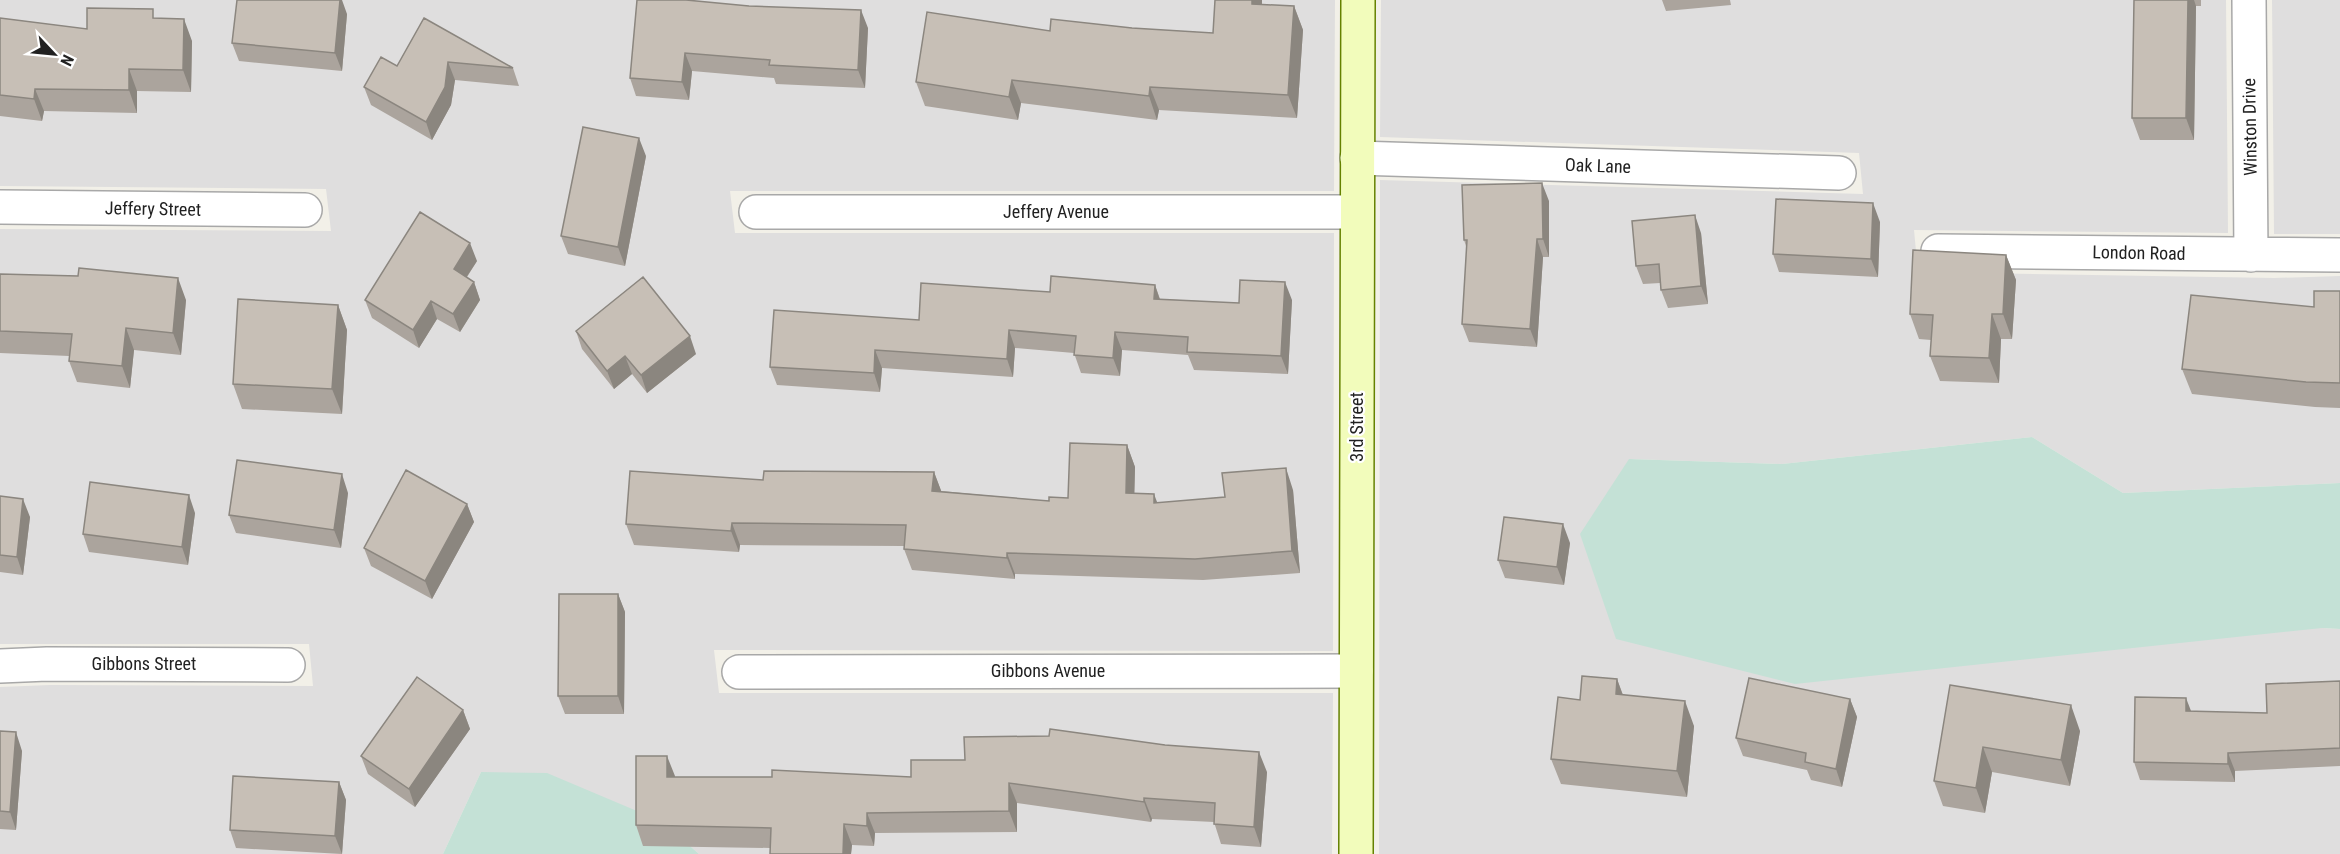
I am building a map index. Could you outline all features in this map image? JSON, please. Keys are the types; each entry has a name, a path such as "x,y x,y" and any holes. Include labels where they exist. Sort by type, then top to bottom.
{"street":[{"name":"3rd Street","path":"1356,854 1358,0"},
{"name":"Winston Drive","path":"2249,0 2251,255"},
{"name":"Oak Lane","path":"1357,158 1839,173"},
{"name":"Jeffery Street","path":"0,207 306,210"},
{"name":"Jeffery Avenue","path":"756,212 1357,212"},
{"name":"London Road","path":"1938,251 2340,255"},
{"name":"Gibbons Street","path":"0,666 47,664 288,665"},
{"name":"Gibbons Avenue","path":"739,672 1356,671"}],"shaded area":[{"path":"0,0 1335,0 1334,191 730,191 735,233 1334,233 1333,651 714,650 719,693 1333,693 1332,854 699,854 663,822 481,772 443,854 0,854 0,687 50,685 313,686 309,644 0,644 0,229 331,231 326,189 0,186"},
{"path":"1381,0 2226,0 2228,233 1914,230 1918,272 2274,278 2340,276 2340,483 2123,493 2032,437 1782,464 1630,459 2322,628 2340,629 2340,854 1379,854 1380,180 1863,194 1859,153 1380,137"},
{"path":"2272,0 2340,0 2340,234 2274,234"}],"green space":[{"path":"2032,437 2123,493 2340,483 2340,629 2322,628 1795,684 1616,639 1580,534 1629,459 1782,464"},
{"path":"481,772 547,773 663,822 699,854 443,854"}],"building":[{"path":"237,0 340,0 335,53 232,43"},
{"path":"637,0 686,0 749,6 861,10 858,70 769,65 770,60 685,53 682,82 630,78"},
{"path":"1215,0 1252,0 1252,4 1294,6 1288,95 1150,87 1149,96 1012,80 1009,97 916,82 927,12 1050,31 1051,19 1132,28 1213,33"},
{"path":"2134,0 2188,0 2186,118 2132,118"},
{"path":"87,8 153,9 153,18 184,19 183,70 129,69 129,90 35,89 34,99 0,95 0,18 87,29"},
{"path":"424,18 513,68 448,62 445,87 426,122 364,87 381,57 397,66"},
{"path":"583,127 639,138 618,247 561,236"},
{"path":"1542,183 1543,239 1537,239 1530,329 1462,324 1467,240 1464,240 1462,185"},
{"path":"1776,199 1873,203 1871,259 1773,254"},
{"path":"420,212 470,243 454,269 474,282 453,314 431,301 413,330 365,300"},
{"path":"1695,215 1701,286 1661,290 1659,264 1636,266 1632,221"},
{"path":"1913,250 2006,255 2003,314 1992,314 1989,358 1930,356 1933,315 1910,314"},
{"path":"79,268 178,278 173,333 126,328 122,366 69,361 72,334 0,331 0,274 78,276"},
{"path":"1051,276 1155,285 1154,299 1239,303 1240,280 1285,282 1281,356 1187,352 1188,337 1115,332 1113,358 1074,355 1076,336 1009,330 1007,359 875,350 874,373 770,367 774,310 919,320 921,283 1050,292"},
{"path":"643,277 690,336 641,375 625,356 607,371 576,331"},
{"path":"2314,291 2340,291 2340,383 2306,382 2182,369 2191,295 2314,307"},
{"path":"238,299 338,305 332,389 233,384"},
{"path":"1070,443 1127,445 1126,493 1154,494 1154,503 1225,497 1222,473 1286,468 1292,551 1195,559 1007,553 1007,558 904,549 906,525 732,523 731,531 626,524 630,471 763,480 764,471 934,472 932,491 1049,501 1049,497 1068,498"},
{"path":"237,460 342,474 334,530 229,515"},
{"path":"406,470 467,504 425,581 364,548"},
{"path":"90,482 189,495 182,547 83,534"},
{"path":"0,496 23,499 17,557 0,555"},
{"path":"1504,517 1563,524 1557,567 1498,560"},
{"path":"559,594 618,594 618,696 558,696"},
{"path":"1582,676 1617,679 1616,694 1685,701 1677,771 1551,759 1558,697 1580,700"},
{"path":"417,677 463,710 409,789 361,756"},
{"path":"1749,678 1850,699 1836,769 1805,762 1806,753 1736,738"},
{"path":"2340,681 2340,748 2228,753 2228,764 2134,762 2135,697 2186,698 2186,711 2267,713 2266,684"},
{"path":"1950,685 2071,705 2061,760 1983,747 1976,788 1934,781"},
{"path":"1050,729 1165,745 1259,752 1254,827 1214,824 1215,803 1144,798 1144,802 1009,783 1009,811 867,813 867,826 844,824 843,854 770,854 771,828 636,825 636,756 667,756 667,777 772,777 772,770 911,777 911,760 965,760 964,737 1049,736"},
{"path":"0,731 16,732 10,812 0,811"},
{"path":"233,776 339,782 335,836 230,830"}]}
